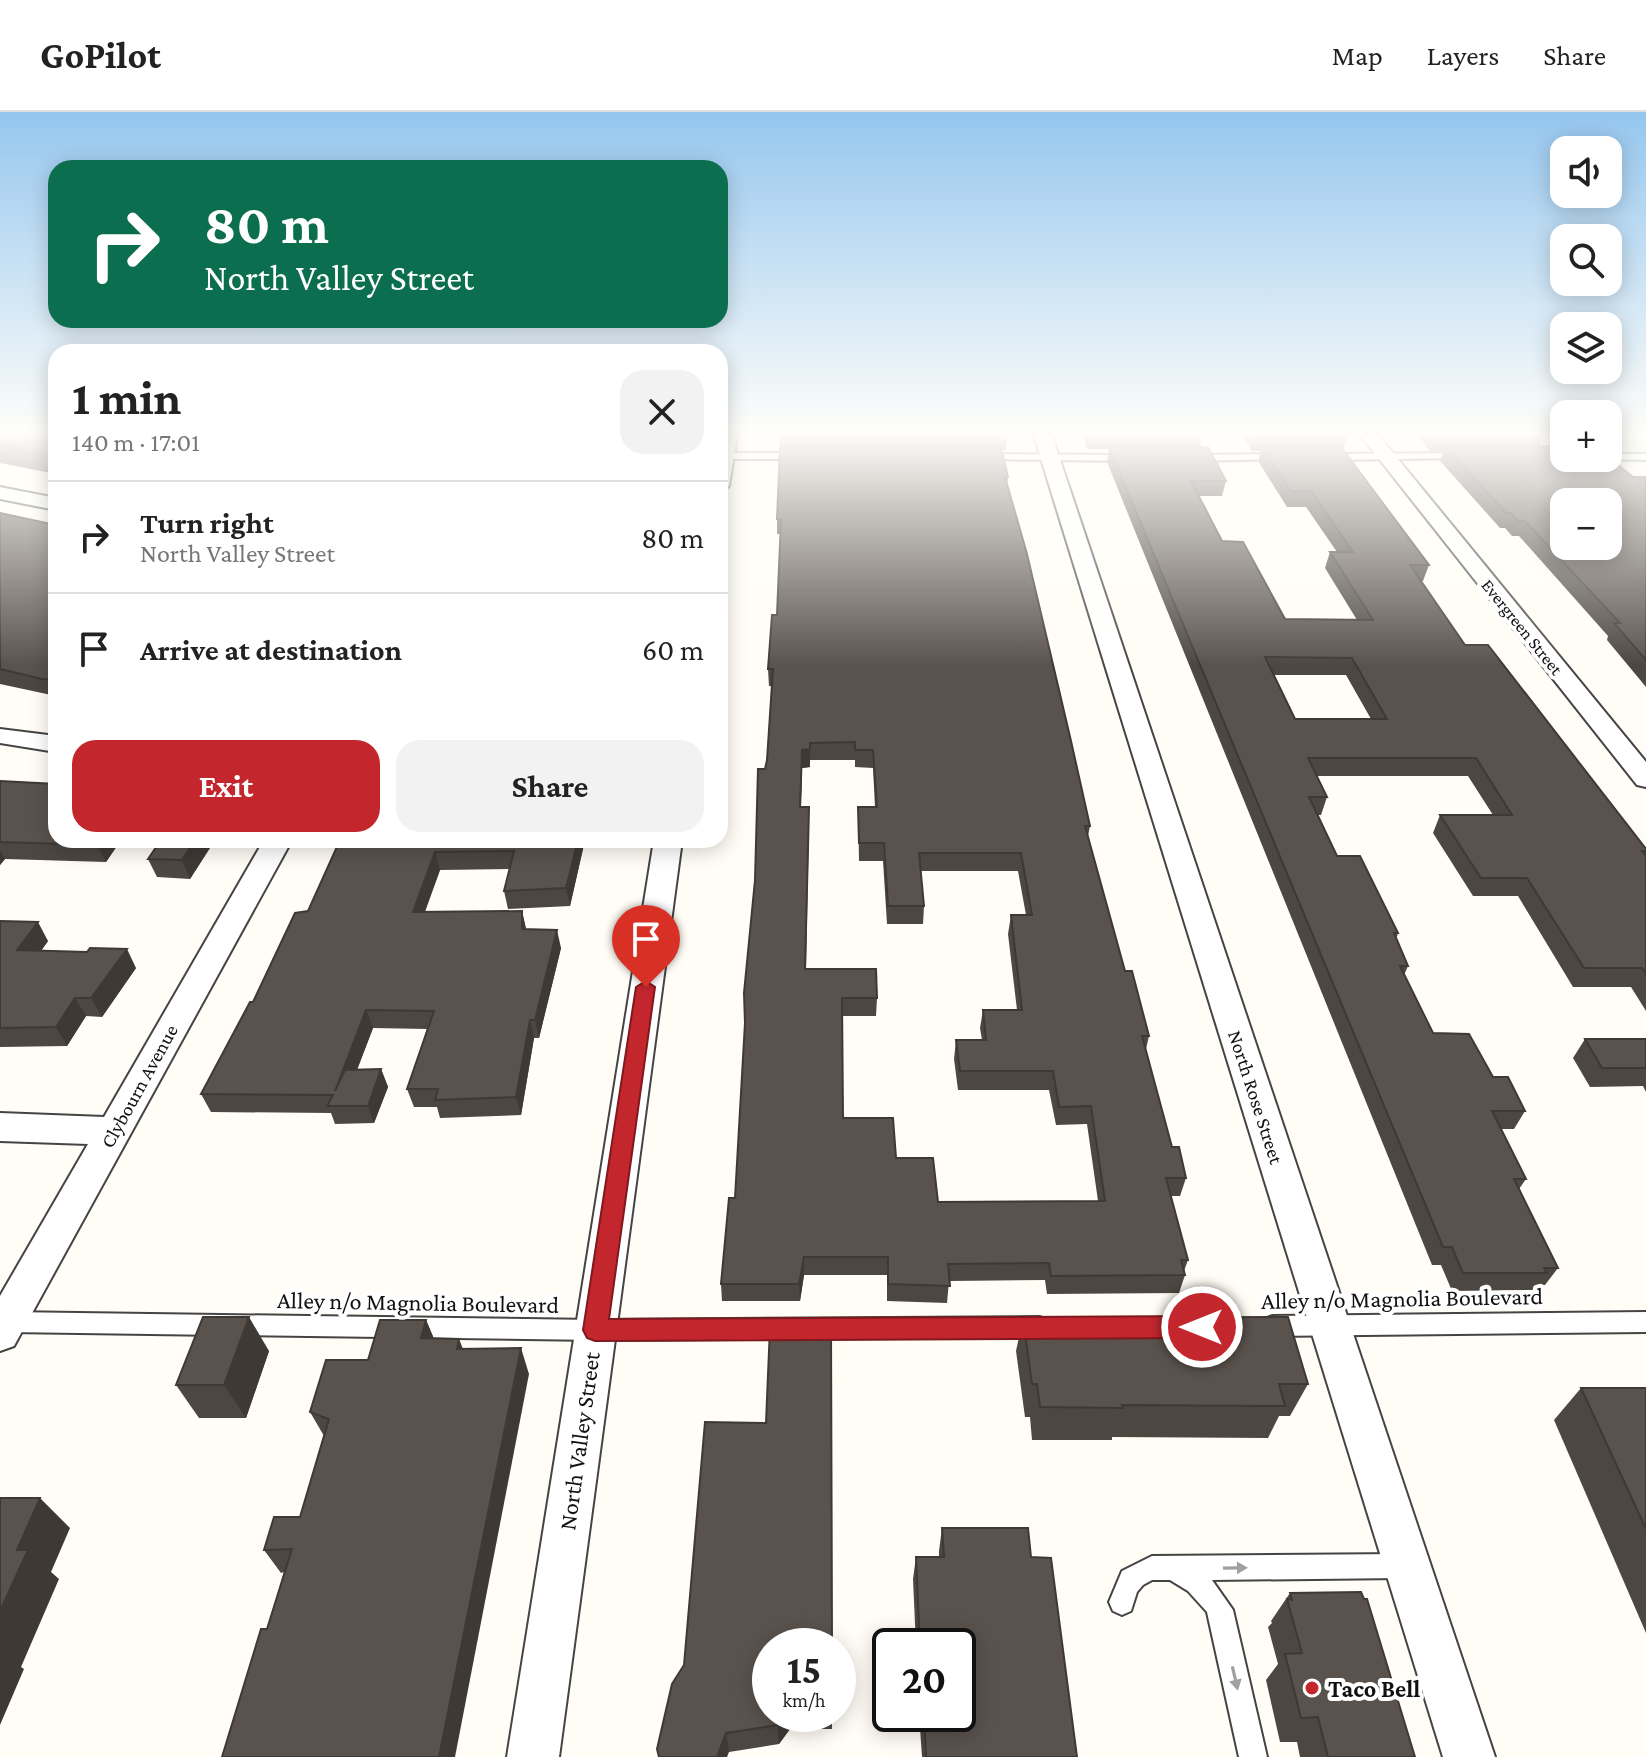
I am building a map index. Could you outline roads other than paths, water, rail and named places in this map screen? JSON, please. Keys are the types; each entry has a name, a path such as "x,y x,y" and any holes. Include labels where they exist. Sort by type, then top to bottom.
{"street":[{"name":"North Rose Street","path":"1067,513 1469,1757"},
{"name":"Evergreen Street","path":"1430,513 1646,779"},
{"path":"0,736 48,743"},
{"name":"Clybourn Avenue","path":"3,1327 274,848"},
{"name":"North Valley Street","path":"533,1757 667,848"},
{"path":"0,1127 115,1131"}],"lane":[{"name":"Alley n/o Magnolia Boulevard","path":"1250,1326 1646,1322"},
{"name":"Alley n/o Magnolia Boulevard","path":"3,1327 595,1330 1058,1327"},
{"path":"1122,1602 1124,1585 1135,1573 1152,1568 1407,1566"},
{"path":"1173,1569 1192,1577 1209,1593 1220,1610 1253,1757"}],"place":[{"name":"Taco Bell","path":"1312,1688"}]}
